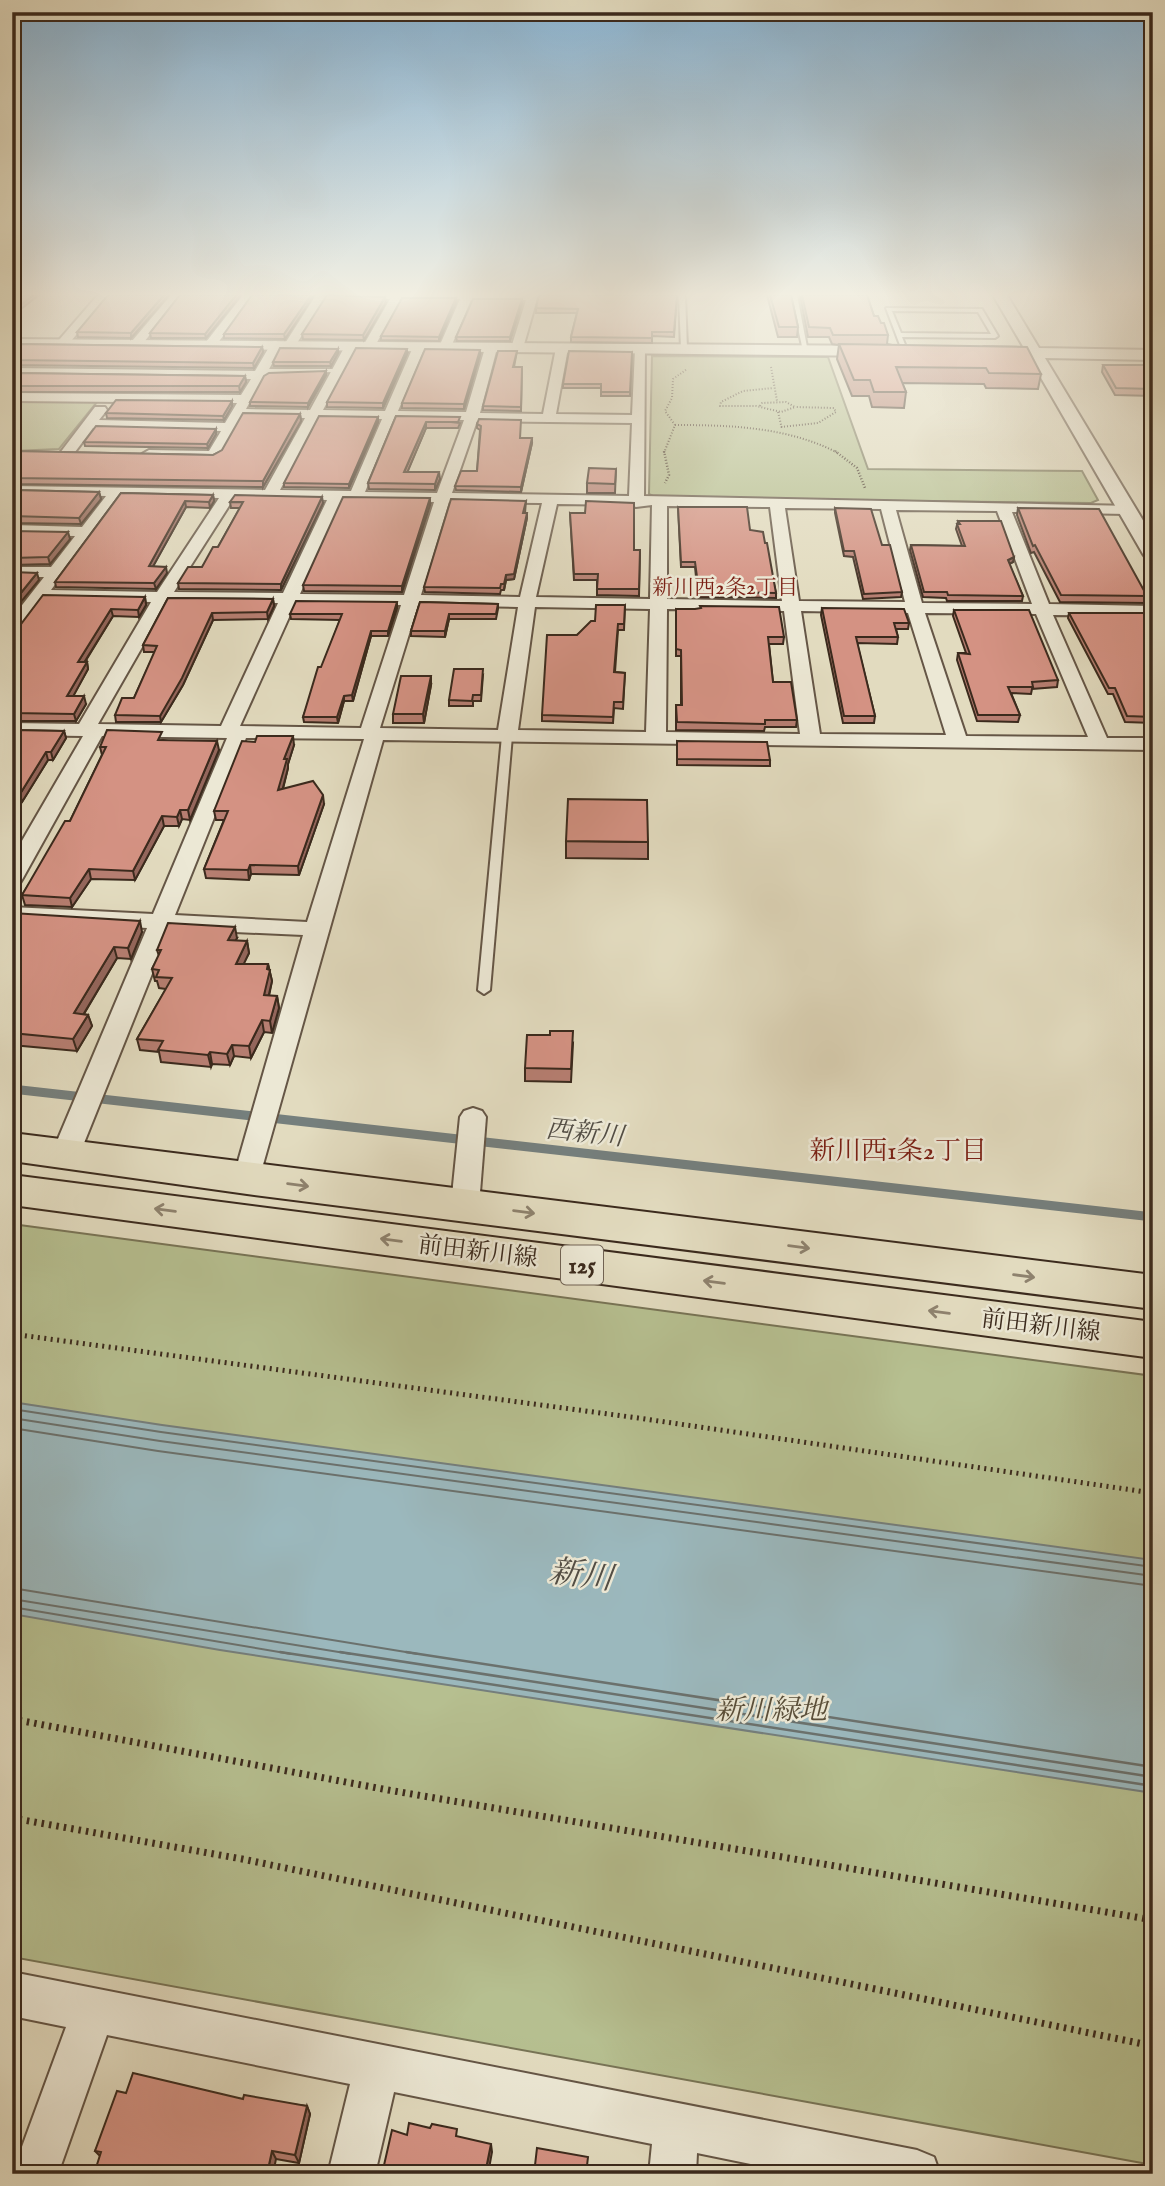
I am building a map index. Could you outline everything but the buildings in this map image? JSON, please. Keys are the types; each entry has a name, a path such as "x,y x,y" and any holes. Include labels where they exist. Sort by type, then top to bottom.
{"main road":[{"name":"前田新川線","path":"12,1147 247,1179 1153,1292"},
{"name":"前田新川線","path":"12,1190 1153,1340"}],"street":[{"path":"13,397 247,399 214,455 134,454"},
{"path":"271,495 325,397"},
{"path":"356,496 398,397"},
{"path":"247,1179 410,600 477,397"},
{"path":"549,417 553,397"},
{"path":"636,503 640,397"},
{"path":"1061,397 1153,554"},
{"path":"67,453 109,398"},
{"path":"239,413 639,419"},
{"path":"89,424 230,427"},
{"path":"12,490 636,503 661,494 777,505 1128,509"},
{"path":"16,621 39,595 116,493"},
{"path":"12,878 162,597 229,494"},
{"path":"656,738 661,494"},
{"path":"66,1153 287,599 336,495"},
{"path":"508,736 527,602 550,501"},
{"path":"777,505 811,740"},
{"path":"888,506 915,607 958,741"},
{"path":"1003,508 1042,609 1100,743"},
{"path":"12,530 84,532"},
{"path":"12,572 55,572"},
{"path":"39,595 1153,611"},
{"path":"12,729 1153,744"},
{"path":"12,914 316,929"},
{"path":"465,1205 473,1117"},
{"path":"12,1994 917,2174"},
{"path":"34,2174 94,2010"},
{"path":"351,2174 377,2067"},
{"path":"672,2174 677,2126"}],"lane":[{"path":"484,990 508,736"}],"path":[{"path":"672,397 665,411 675,425"},
{"path":"728,397 720,406 760,407 778,412 787,412 795,407"},
{"path":"776,397 777,401"},
{"path":"760,407 762,404 777,401 795,407 835,408 836,412 818,423 781,427"},
{"path":"778,412 783,434"},
{"path":"675,425 752,428 783,434 824,447 859,469 866,491"},
{"path":"661,494 669,475 662,454 664,443 675,425"},
{"path":"12,1334 638,1418 1153,1493"},
{"path":"12,1719 402,1793 1153,1920"},
{"path":"12,1818 242,1859 1153,2046"}],"green space":[{"path":"651,397 842,397 868,469 1082,471 1098,500 1091,503 657,498 649,494"},
{"path":"12,400 97,402 59,449 12,451"},
{"name":"新川緑地","path":"12,1224 1153,1376 1153,2165 12,1957"}],"water":[{"name":"新川","path":"12,1402 162,1425 1153,1560 1153,1793 220,1650 12,1614"}],"waterway":[{"name":"西新川","path":"12,1089 1153,1217"}],"district":[{"name":"新川西2条2丁目","path":"725,587"},
{"name":"新川西1条2丁目","path":"898,1150"}]}
